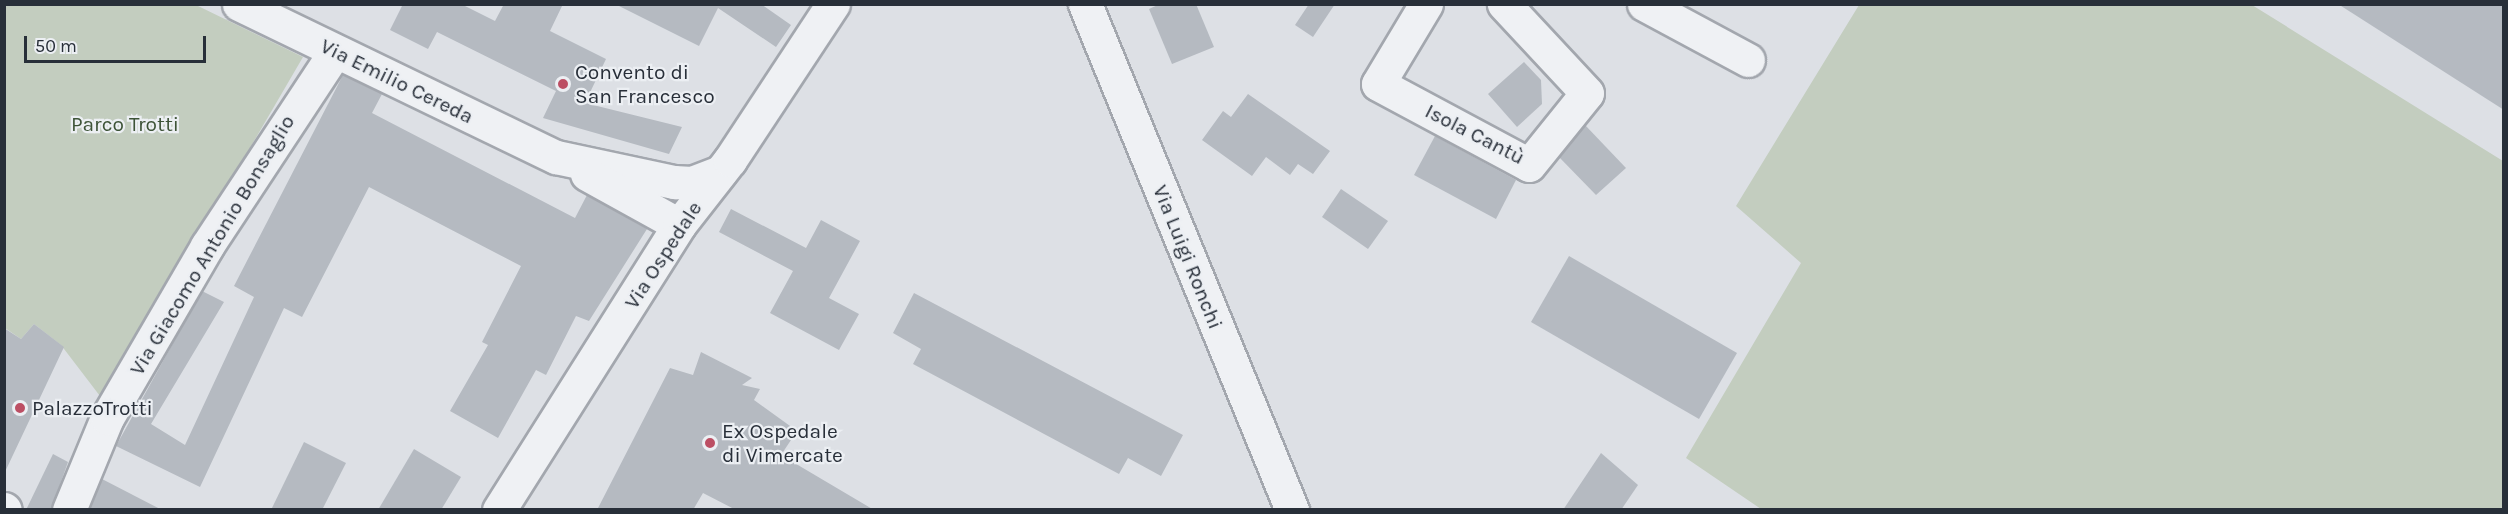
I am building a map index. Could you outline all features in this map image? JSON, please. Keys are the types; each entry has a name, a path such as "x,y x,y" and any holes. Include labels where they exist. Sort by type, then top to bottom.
{"street":[{"name":"Via Emilio Cereda","path":"239,4 334,61 556,158 679,225"},
{"name":"Via Ospedale","path":"499,510 679,225 720,172 833,4"},
{"name":"Via Luigi Ronchi","path":"1085,4 1292,510"},
{"name":"Isola Cantù","path":"1426,4 1378,84 1529,165 1587,93 1504,4"},
{"path":"1644,4 1748,60"},
{"name":"Via Giacomo Antonio Bonsaglio","path":"69,510 107,418 207,246 334,61"},
{"name":"Via Emilio Cereda","path":"556,158 674,182 692,183 720,172"}],"green space":[{"name":"Parco Trotti","path":"5,5 196,5 303,57 103,400 61,345 34,324 21,339 5,328"},
{"path":"1859,5 2252,5 2503,161 2503,509 1761,509 1686,458 1801,263 1736,206"}],"building":[{"name":"Convento di San Francesco","path":"403,4 461,4 495,21 504,4 563,4 550,31 606,59 585,103 682,127 669,154 543,118 556,91 437,32 428,49 390,30"},
{"path":"615,4 761,4 791,25 776,47 718,8 699,46"},
{"path":"1160,4 1196,4 1214,47 1172,64 1149,9"},
{"path":"1309,4 1335,4 1313,37 1295,25"},
{"path":"2338,4 2504,4 2504,110"},
{"path":"1524,62 1541,80 1542,104 1517,127 1488,94"},
{"path":"343,75 382,94 372,113 575,218 587,195 647,229 589,321 576,316 546,375 536,370 498,438 450,411 488,345 482,342 521,266 369,187 302,317 284,308 200,487 116,446 202,291 224,302 151,424 185,445 254,297 234,286"},
{"path":"1248,94 1330,151 1313,174 1298,164 1290,175 1266,157 1252,176 1202,140 1223,111 1231,117"},
{"path":"1585,125 1626,168 1596,195 1559,157"},
{"path":"1435,136 1516,180 1496,219 1414,175"},
{"path":"1341,189 1388,221 1368,249 1322,217"},
{"path":"731,209 806,248 821,220 860,241 829,298 859,314 839,350 770,313 793,271 719,232"},
{"path":"1569,256 1737,353 1699,419 1531,322"},
{"path":"914,293 1183,435 1161,476 1128,458 1119,474 913,364 921,349 893,333"},
{"name":"PalazzoTrotti","path":"34,324 64,347 4,474 4,328 21,339"},
{"name":"Ex Ospedale di Vimercate","path":"701,352 752,378 742,385 760,389 754,400 797,431 781,455 874,510 736,510 703,493 693,510 597,510 670,368 693,375"},
{"path":"304,442 346,463 322,510 271,510"},
{"path":"414,449 461,477 441,510 378,510"},
{"path":"1601,453 1638,485 1621,510 1563,510"},
{"path":"53,454 68,462 51,510 26,510"},
{"path":"102,479 162,510 89,510"}],"place":[{"name":"Convento di San Francesco","path":"563,84"},
{"name":"PalazzoTrotti","path":"20,408"},
{"name":"Ex Ospedale di Vimercate","path":"710,443"}]}
